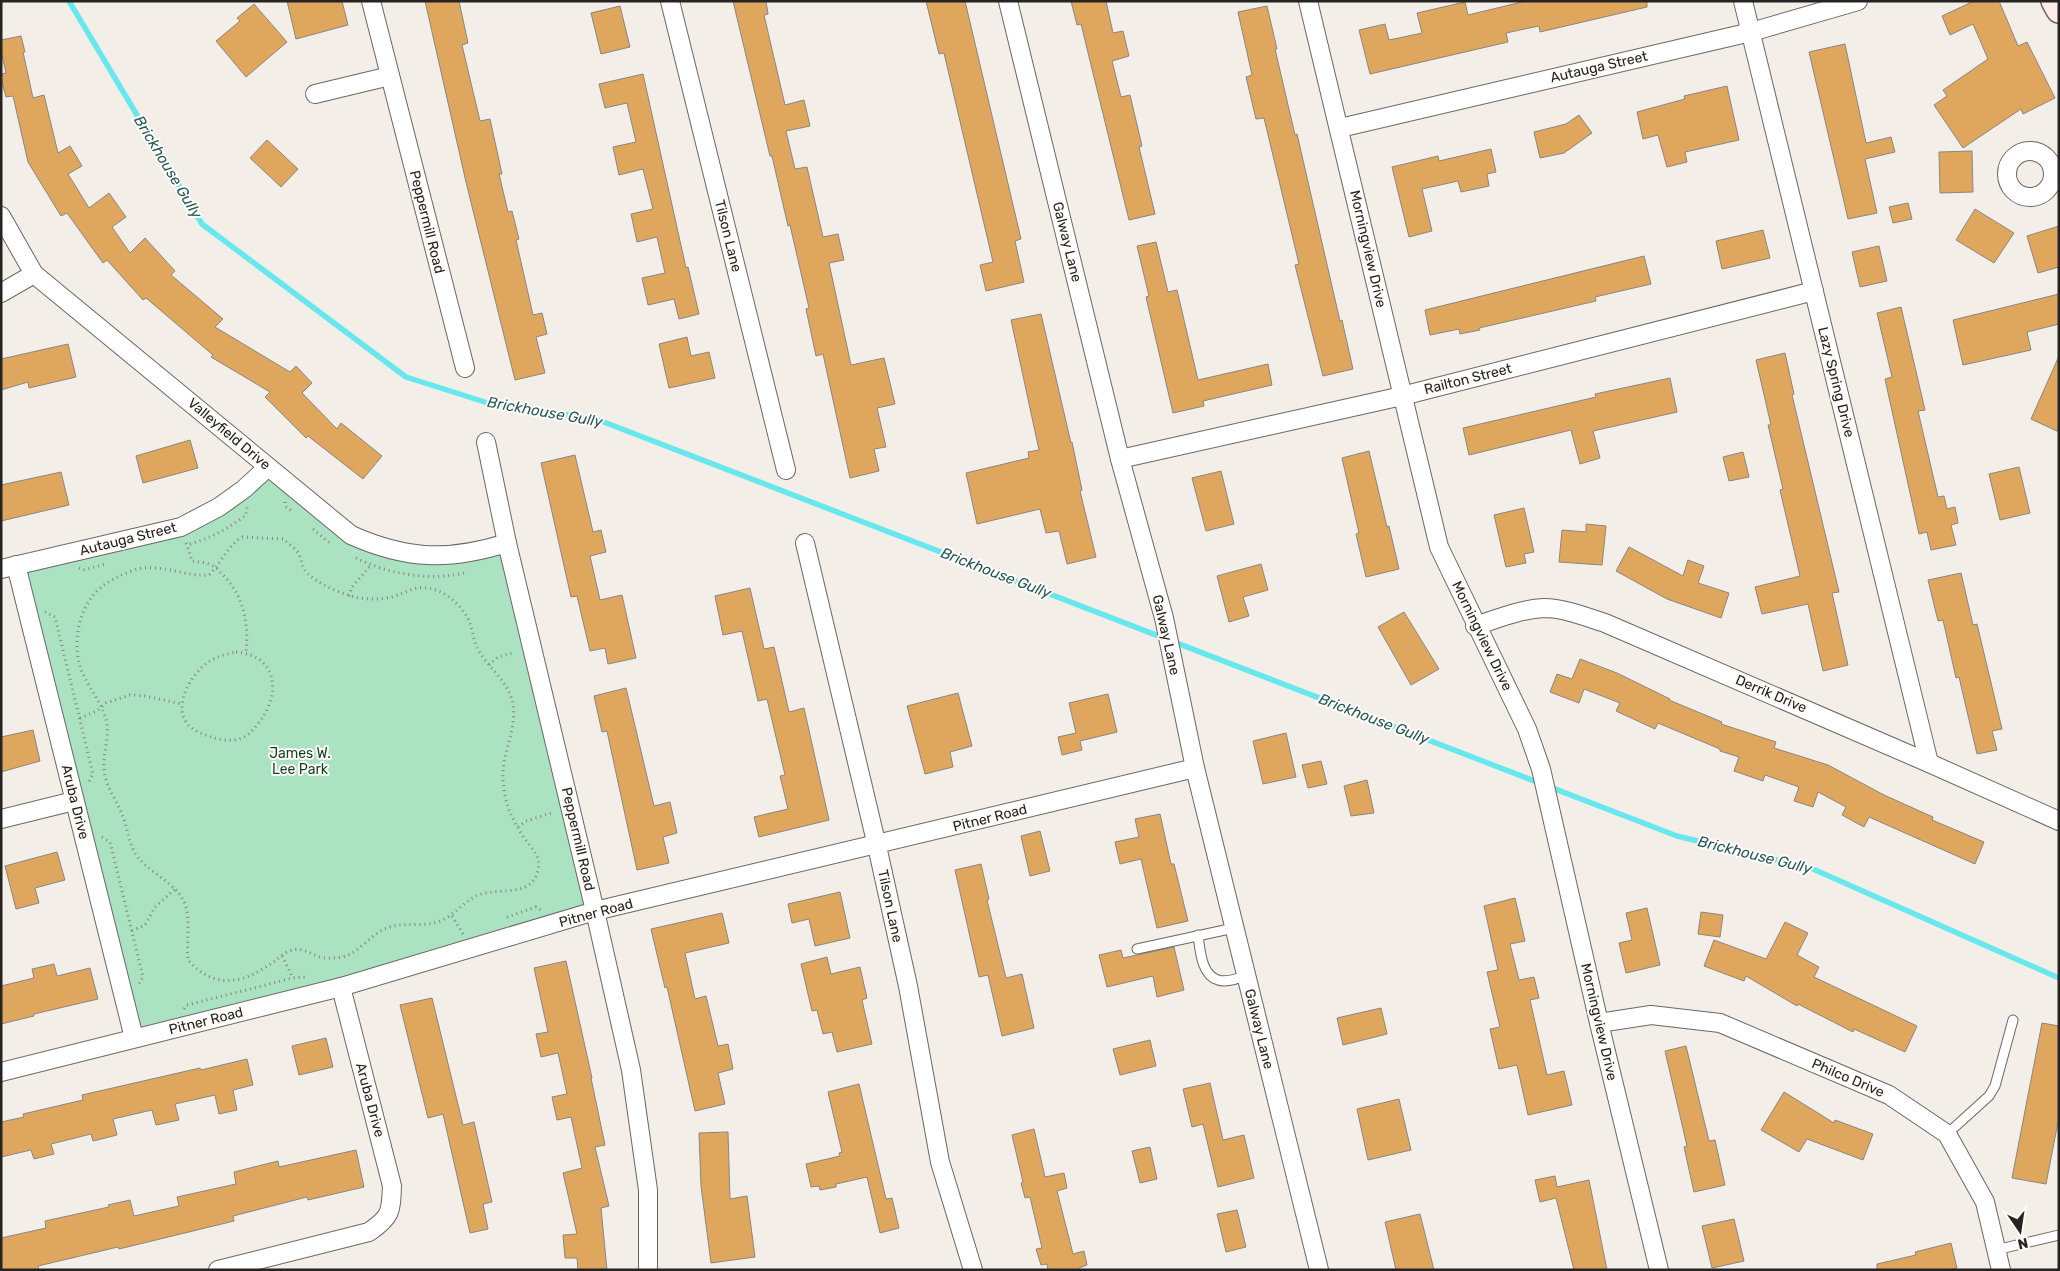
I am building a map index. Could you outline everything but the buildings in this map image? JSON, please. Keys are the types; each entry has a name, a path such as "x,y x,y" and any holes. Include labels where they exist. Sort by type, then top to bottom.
{"main road":[{"path":"2054,1 2059,10"}],"street":[{"name":"Peppermill Road","path":"371,1 465,368"},
{"name":"Tilson Lane","path":"670,1 786,470"},
{"name":"Galway Lane","path":"1008,1 1120,459 1164,618 1195,768 1319,1270"},
{"name":"Morningview Drive","path":"1308,1 1340,128 1439,548 1527,730 1541,769 1599,1023 1659,1270"},
{"name":"Lazy Spring Drive","path":"1743,1 1929,763"},
{"name":"Autauga Street","path":"1340,128 1750,32 1858,1"},
{"path":"315,94 390,76"},
{"name":"Valleyfield Drive","path":"1,216 34,274 351,534 382,548 420,556 463,554 507,543"},
{"path":"1,293 34,274"},
{"name":"Railton Street","path":"1120,459 1402,396 1814,291"},
{"name":"Peppermill Road","path":"486,442 507,543 595,912 630,1070 647,1181 648,1270"},
{"name":"Autauga Street","path":"9,567 181,527 219,507 244,489 268,467"},
{"name":"Tilson Lane","path":"805,543 877,846 908,986 940,1162 973,1270"},
{"name":"Aruba Drive","path":"9,567 74,801 134,1038"},
{"name":"Derrik Drive","path":"1476,626 1514,614 1544,608 1569,612 1596,620 2059,821"},
{"name":"Pitner Road","path":"1,1072 341,987 595,912 877,846 1195,768"},
{"path":"1,819 74,801"},
{"name":"Aruba Drive","path":"218,1270 369,1232 385,1221 392,1206 392,1186 341,987"},
{"name":"Philco Drive","path":"1599,1023 1651,1015 1720,1023 1889,1095 1947,1134 1985,1202 2001,1270"}],"lane":[{"path":"1137,949 1234,928"},
{"path":"1198,935 1202,958 1207,972 1218,980 1246,976"},
{"path":"1947,1134 1989,1096 1995,1086 2013,1020"},
{"path":"1996,1250 2059,1235"}],"path":[{"path":"186,545 222,531 246,515"},
{"path":"181,527 192,561 210,564 216,568 228,580 242,602 247,623 246,653"},
{"path":"242,537 283,539 299,555 303,567 308,574 336,591 349,596 362,599 379,599 394,597 414,588 425,588 450,596 468,617 472,636 479,652 505,684 513,704 513,726 504,763 503,778 507,805 525,840 535,850 539,860 536,878 530,885 520,889 480,895 465,904 452,916 429,924 403,924 386,928 346,956 320,957 303,950 290,950 257,972 234,981 209,977 195,969 188,960 186,909 184,903 175,889 140,861 128,839 124,818 105,776 104,764 108,730 101,707 86,682 77,651 78,630 85,608 96,592 111,580 136,569 161,569 199,576 209,575 216,568 226,550 242,537"},
{"path":"349,596 352,587 372,564"},
{"path":"55,617 93,774"},
{"path":"236,652 246,653 265,664 272,676 273,689 271,701 263,718 248,736 237,740 222,740 193,730 186,723 182,714 182,704 188,684 208,663 222,655 236,652"},
{"path":"489,665 498,657 513,653"},
{"path":"80,718 92,714 106,703 130,695 145,696 182,704"},
{"path":"518,827 526,821 552,813"},
{"path":"110,842 143,977"},
{"path":"132,931 144,925 155,907 175,889"},
{"path":"452,916 463,935"},
{"path":"282,956 293,978"},
{"path":"187,1005 303,976"}],"green space":[{"name":"James W. Lee Park","path":"268,467 351,535 397,552 507,543 595,911 134,1038 16,565 163,531"}],"waterway":[{"name":"Brickhouse Gully","path":"69,1 202,224 406,377 491,404 596,419 1677,836 1813,869 2059,978"}]}
